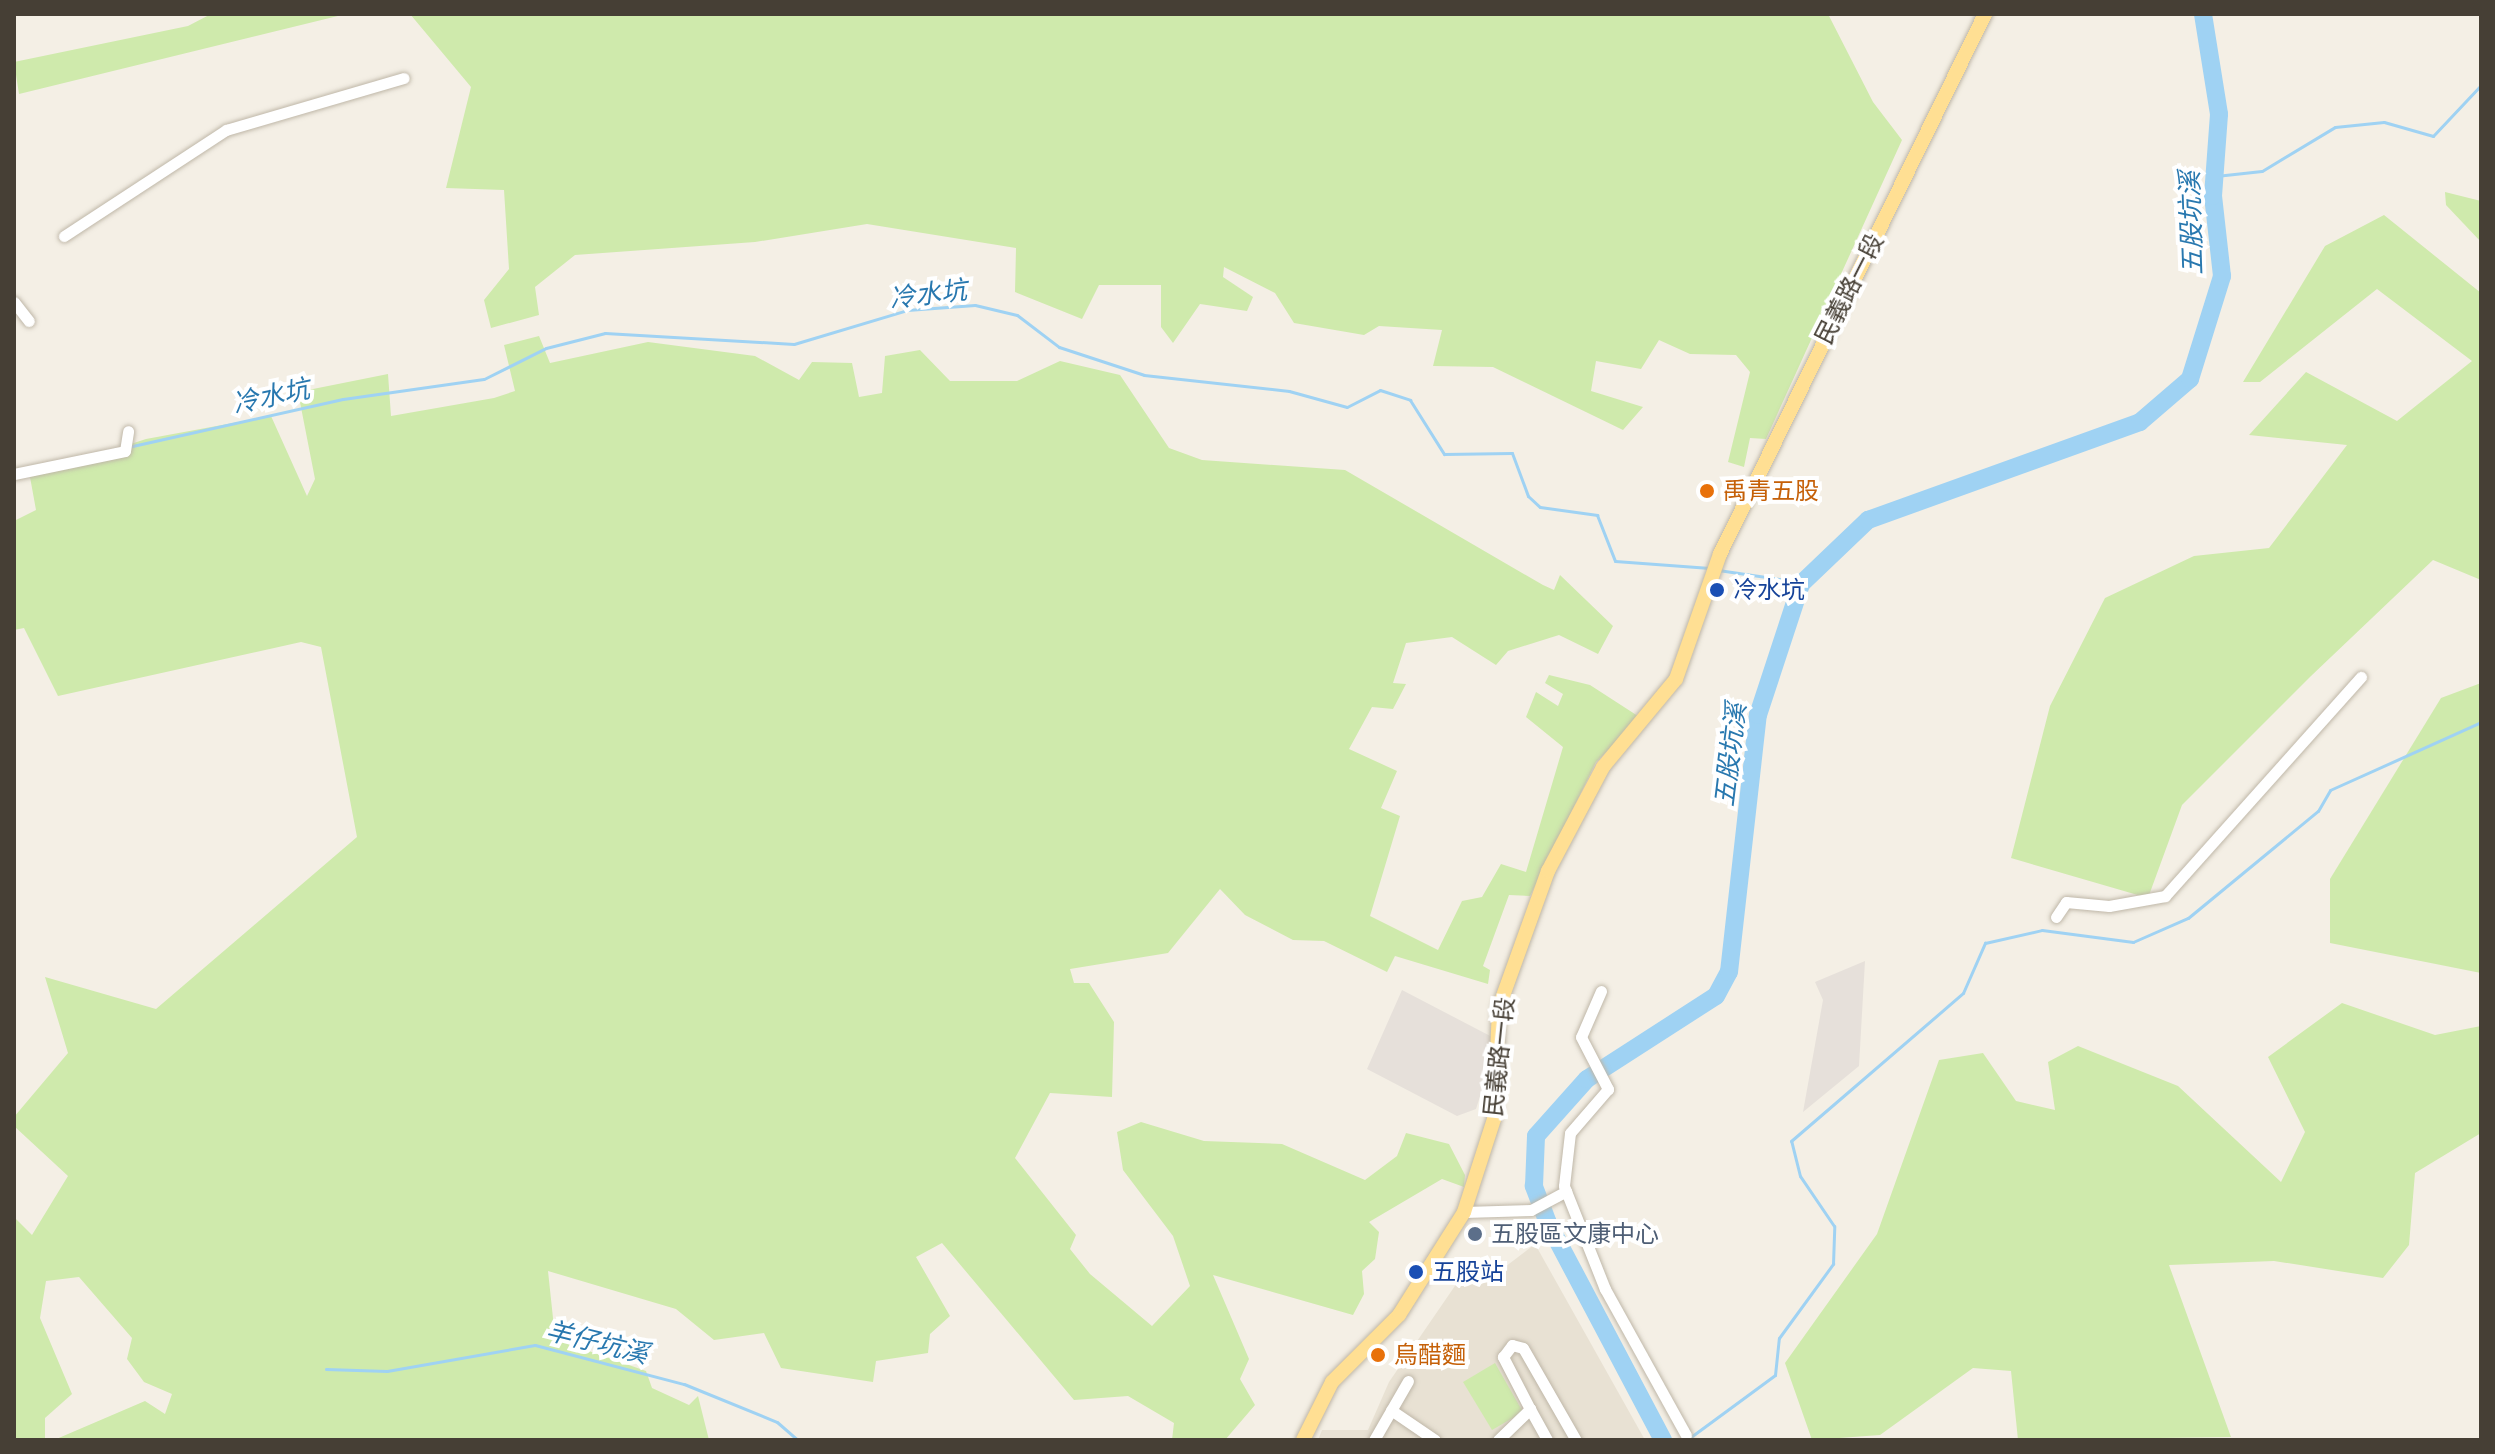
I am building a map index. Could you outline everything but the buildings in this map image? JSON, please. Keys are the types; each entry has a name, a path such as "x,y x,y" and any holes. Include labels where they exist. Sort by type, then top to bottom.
{"main road":[{"name":"民義路一段","path":"1303,1440 1332,1382 1399,1315 1464,1212 1494,1119 1499,1007 1548,871 1603,767 1676,679 1714,569 1985,14"}],"street":[{"path":"64,236 226,130 404,78"},
{"path":"14,302 29,321"},
{"path":"14,474 126,442"},
{"path":"2056,917 2066,902 2109,906 2165,896 2361,677"},
{"path":"1601,991 1581,1037 1608,1089 1570,1133 1563,1193 1605,1289 1686,1435"},
{"path":"1464,1212 1531,1210 1563,1193"},
{"path":"1547,1440 1503,1357 1512,1345 1523,1348 1576,1440"},
{"path":"1374,1440 1408,1381"},
{"path":"1498,1440 1530,1409"},
{"path":"1391,1410 1435,1440"}],"shaded area":[{"path":"1865,961 1859,1066 1803,1112 1823,1000 1815,982"},
{"path":"1402,990 1496,1039 1493,1089 1483,1087 1476,1109 1457,1116 1367,1069"},
{"path":"1535,1244 1645,1440 1318,1440 1322,1430 1368,1430 1389,1382 1459,1280 1501,1270"}],"green space":[{"path":"211,14 346,14 19,94 14,62 188,26"},
{"path":"410,14 1828,14 1873,102 1902,140 1766,439 1750,438 1744,467 1728,462 1750,372 1736,355 1690,354 1659,340 1641,369 1596,361 1591,391 1643,407 1623,430 1493,367 1433,366 1442,330 1379,326 1364,335 1294,323 1275,293 1224,267 1223,277 1253,297 1247,311 1200,304 1173,343 1161,327 1161,285 1099,285 1082,319 1015,292 1016,248 867,224 755,242 575,255 535,287 539,315 491,328 484,300 509,269 504,190 446,188 471,87"},
{"path":"2445,192 2481,201 2481,242 2446,205"},
{"path":"2384,215 2481,293 2481,580 2433,560 2311,676 2182,805 2148,898 2011,858 2050,706 2105,598 2194,556 2269,548 2347,445 2249,435 2306,372 2397,421 2472,361 2377,289 2260,382 2243,382 2325,246"},
{"path":"539,336 550,363 648,342 755,356 799,380 812,362 852,363 859,397 882,393 885,356 920,350 950,381 1017,381 1060,361 1120,375 1169,448 1202,460 1345,470 1543,585 1554,590 1560,575 1613,626 1598,654 1559,635 1508,651 1496,665 1452,637 1406,643 1393,683 1406,684 1393,709 1372,707 1349,749 1397,771 1381,808 1400,816 1370,916 1438,950 1462,901 1482,897 1501,864 1526,872 1563,747 1526,717 1536,692 1558,706 1563,694 1545,683 1549,675 1590,685 1641,718 1596,762 1530,896 1509,895 1483,966 1490,970 1488,984 1395,956 1387,972 1324,941 1293,940 1245,915 1220,889 1168,953 1070,969 1074,983 1089,983 1114,1022 1112,1097 1050,1093 1015,1158 1076,1235 1070,1249 1090,1274 1152,1326 1190,1286 1173,1236 1123,1170 1117,1132 1141,1122 1204,1141 1282,1144 1365,1180 1397,1156 1406,1133 1449,1144 1465,1175 1464,1187 1442,1179 1369,1222 1379,1232 1375,1259 1362,1271 1364,1294 1353,1315 1213,1275 1249,1359 1240,1379 1255,1405 1225,1440 1172,1440 1174,1423 1128,1396 1074,1400 942,1243 916,1257 950,1316 930,1334 928,1353 876,1361 873,1382 781,1368 764,1333 714,1340 676,1309 548,1271 553,1318 566,1343 646,1371 652,1388 689,1405 698,1396 709,1440 54,1440 145,1401 165,1414 172,1394 144,1382 127,1359 132,1338 79,1277 46,1281 40,1318 72,1394 45,1418 45,1440 14,1440 14,1217 32,1235 68,1176 14,1126 14,1117 68,1053 45,977 156,1009 357,837 321,647 301,642 58,696 24,628 14,630 14,521 36,510 30,477 146,439 271,416 307,496 315,479 298,392 388,374 391,416 494,398 515,391 504,345"},
{"path":"2481,683 2481,973 2330,943 2330,879 2441,698"},
{"path":"2342,1003 2435,1035 2481,1026 2481,1133 2415,1173 2409,1245 2383,1278 2274,1261 2169,1265 2231,1437 2018,1440 2011,1371 1973,1368 1880,1435 1812,1440 1785,1363 1877,1234 1939,1060 1983,1053 2016,1101 2055,1110 2048,1062 2078,1046 2178,1086 2281,1182 2305,1132 2268,1057"},
{"path":"1495,1363 1523,1412 1492,1430 1463,1382"}],"waterway":[{"name":"五股坑溪","path":"1663,1440 1548,1223 1534,1186 1536,1136 1587,1079 1716,996 1729,972 1758,715 1801,584 1868,520 2140,422 2190,379 2222,276 2213,196 2219,114 2203,14"},
{"path":"2216,176 2262,171 2335,127 2384,122 2433,136 2481,85"},
{"name":"冷水坑","path":"128,447 343,399 484,379 546,348 605,333 794,344 907,310 975,305 1017,315 1059,347 1144,375 1289,391 1347,407 1380,390 1410,400 1444,454 1512,453 1528,496 1540,507 1597,515 1615,561 1710,568"},
{"name":"冷水坑","path":"1718,570 1786,580 1798,594"},
{"path":"1688,1439 1775,1375 1779,1338 1833,1264 1834,1226 1800,1176 1791,1141 1963,993 1985,943 2042,930 2133,942 2188,918 2318,811 2330,790 2481,722"},
{"name":"羊仔坑溪","path":"326,1369 387,1371 535,1345 684,1384 777,1422 798,1440"}],"place":[{"name":"禹青五股","path":"1707,491"},
{"name":"冷水坑","path":"1717,590"},
{"name":"五股區文康中心","path":"1475,1234"},
{"name":"五股站","path":"1416,1272"},
{"name":"烏醋麵","path":"1378,1355"}]}
